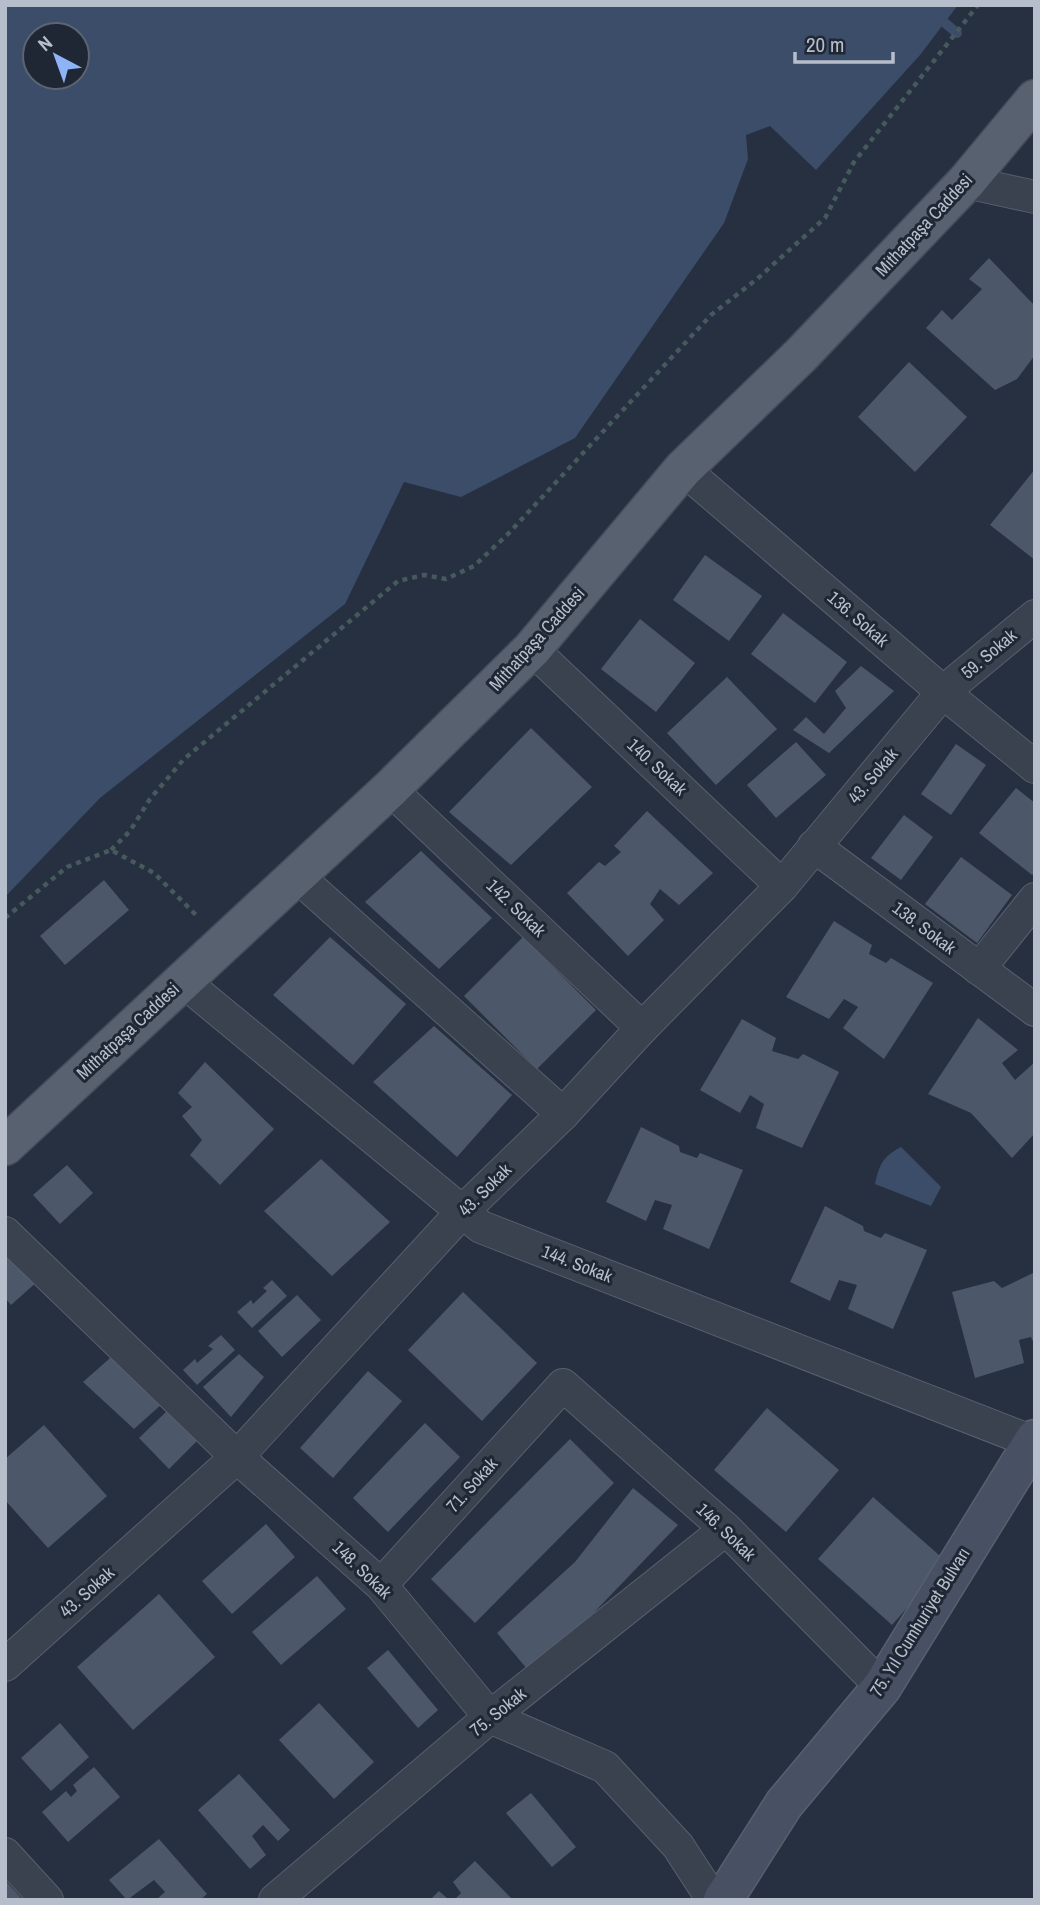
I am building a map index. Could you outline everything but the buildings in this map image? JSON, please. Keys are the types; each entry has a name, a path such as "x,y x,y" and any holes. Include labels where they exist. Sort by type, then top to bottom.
{"main road":[{"name":"Mithatpaşa Caddesi","path":"5,1146 390,789 532,649 683,468 802,355 966,182 1035,99"}],"street":[{"path":"966,182 1035,197"},
{"name":"136. Sokak","path":"683,468 943,692 1035,767"},
{"name":"59. Sokak","path":"943,692 1035,616"},
{"name":"140. Sokak","path":"532,649 782,886"},
{"name":"43. Sokak","path":"5,1665 237,1457 463,1211 563,1114 642,1028 782,886 943,692"},
{"name":"142. Sokak","path":"390,789 642,1028"},
{"name":"138. Sokak","path":"814,846 1035,1010"},
{"path":"297,876 563,1114"},
{"path":"979,969 1035,899"},
{"name":"144. Sokak","path":"183,981 481,1227 1034,1441"},
{"name":"148. Sokak","path":"5,1233 237,1457 382,1585 490,1717 605,1767 678,1846 713,1900"},
{"name":"146. Sokak","path":"564,1385 726,1529 881,1687"},
{"name":"71. Sokak","path":"382,1585 564,1385"},
{"name":"75. Yıl Cumhuriyet Bulvarı","path":"723,1900 785,1804 881,1687 1034,1441"},
{"name":"75. Sokak","path":"275,1900 490,1717 726,1529"},
{"path":"5,1854 47,1900"}],"path":[{"path":"5,918 67,867 111,850 130,831 150,799 184,758 398,581 424,575 446,579 474,566 509,534 711,315 757,279 825,218 854,162 978,5"},
{"path":"111,850 154,873 224,943"}],"water":[{"path":"5,5 958,5 920,55 816,170 770,126 746,135 748,159 724,223 575,438 461,497 404,482 345,604 100,798 5,897"},
{"path":"901,1147 941,1187 931,1206 875,1184 883,1162"}],"waterway":[{"path":"945,23 957,33"}]}
